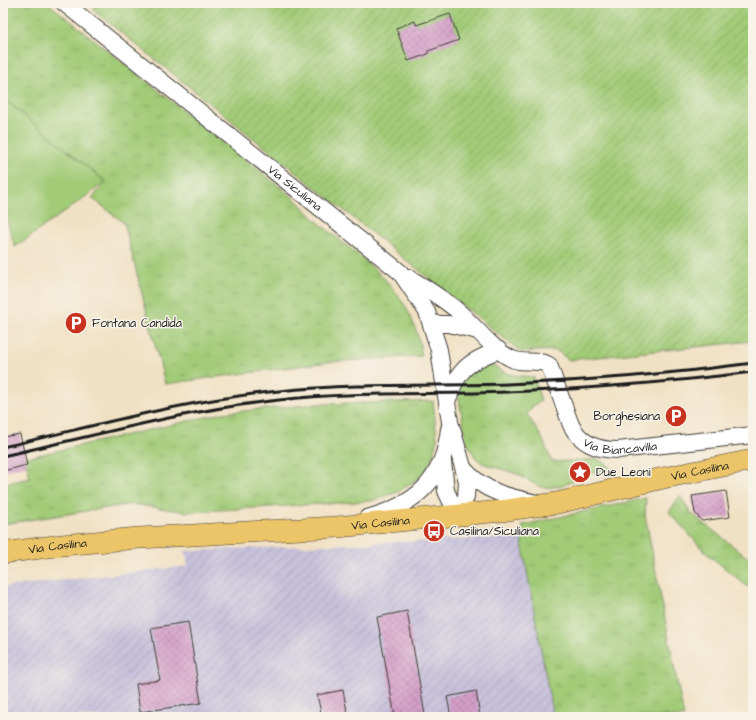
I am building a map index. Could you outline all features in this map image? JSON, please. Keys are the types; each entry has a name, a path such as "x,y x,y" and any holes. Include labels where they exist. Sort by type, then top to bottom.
{"main road":[{"name":"Via Casilina","path":"3,553 62,545 139,538 337,527 458,516 544,505 675,475 753,460"}],"street":[{"name":"Via Siculiana","path":"64,3 400,272 420,299 432,324 442,363 450,422"},
{"path":"400,272 445,301 499,350 476,359 462,370 453,383 447,401"},
{"path":"432,324 449,324 478,331"},
{"name":"Via Biancavilla","path":"499,350 516,360 545,363 551,368 564,409 576,434 585,442 595,447 618,450 753,435"},
{"path":"450,422 443,461 446,491 458,516"},
{"path":"450,422 464,469 467,490 464,504 458,516"},
{"path":"337,527 381,514 408,501 430,482 443,461"},
{"path":"464,469 475,480 490,490 544,505"}],"shaded area":[{"path":"521,537 553,717 3,717 3,587 188,566 185,551"}],"green space":[{"path":"3,3 48,3 296,200 315,219 373,268 390,285 404,305 415,328 422,356 329,362 165,384 124,223 92,198 106,182 3,98"},
{"path":"98,3 753,3 753,341 569,360 556,350 521,352 93,10"},
{"path":"3,98 106,182 15,247 3,207"},
{"path":"481,360 488,362 507,373 519,376 534,377 541,401 533,406 527,414 542,438 552,462 598,459 614,470 590,473 562,486 546,488 540,487 517,474 482,463 475,457 466,441 457,387"},
{"path":"433,401 437,439 432,458 423,475 398,492 371,501 187,512 132,504 3,524 3,484 30,478 25,458 223,413 317,404"},
{"path":"680,496 691,513 753,562 753,591 705,552 669,512"},
{"path":"646,498 645,515 684,717 553,717 521,537 523,525"}],"building":[{"path":"450,14 459,40 428,51 428,54 408,61 396,28 415,21 416,25"},
{"path":"20,434 27,465 3,471 3,437"},
{"path":"726,491 730,517 702,521 695,513 692,496"},
{"path":"407,611 425,715 395,717 377,617"},
{"path":"188,622 201,703 140,712 136,684 160,680 151,628"},
{"path":"343,690 348,717 322,717 317,695"},
{"path":"476,691 480,717 451,717 447,697"}],"railway":[{"path":"3,447 174,407 244,395 279,391 307,388 364,386 507,384 568,381 661,374 753,363"},
{"path":"3,456 174,417 244,404 279,400 336,395 478,393 568,389 661,382 753,372"}],"place":[{"name":"Fontana Candida","path":"76,323"},
{"name":"Borghesiana","path":"676,416"},
{"name":"Due Leoni","path":"580,472"},
{"name":"Casilina/Siculiana","path":"434,531"}]}
